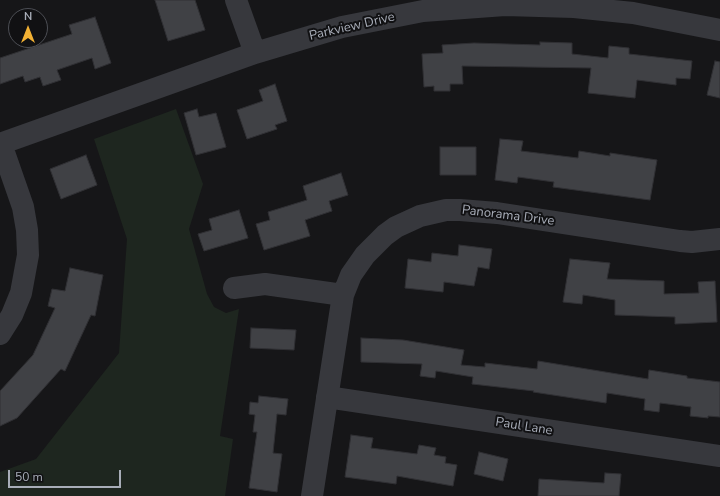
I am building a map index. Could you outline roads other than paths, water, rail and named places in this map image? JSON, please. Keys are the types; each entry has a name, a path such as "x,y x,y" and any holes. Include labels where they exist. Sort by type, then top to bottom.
{"street":[{"path":"236,0 255,53"},
{"name":"Parkview Drive","path":"0,144 255,53 342,27 423,11 546,5 633,13 720,30"},
{"path":"0,144 22,207 27,230 28,255 20,293 12,315 0,334"},
{"name":"Panorama Drive","path":"312,496 343,295 351,275 358,265 385,235 408,221 420,216 446,210 497,213 680,241 697,242 720,239"},
{"path":"234,288 265,284 343,295"},
{"name":"Paul Lane","path":"327,397 720,456"}]}
